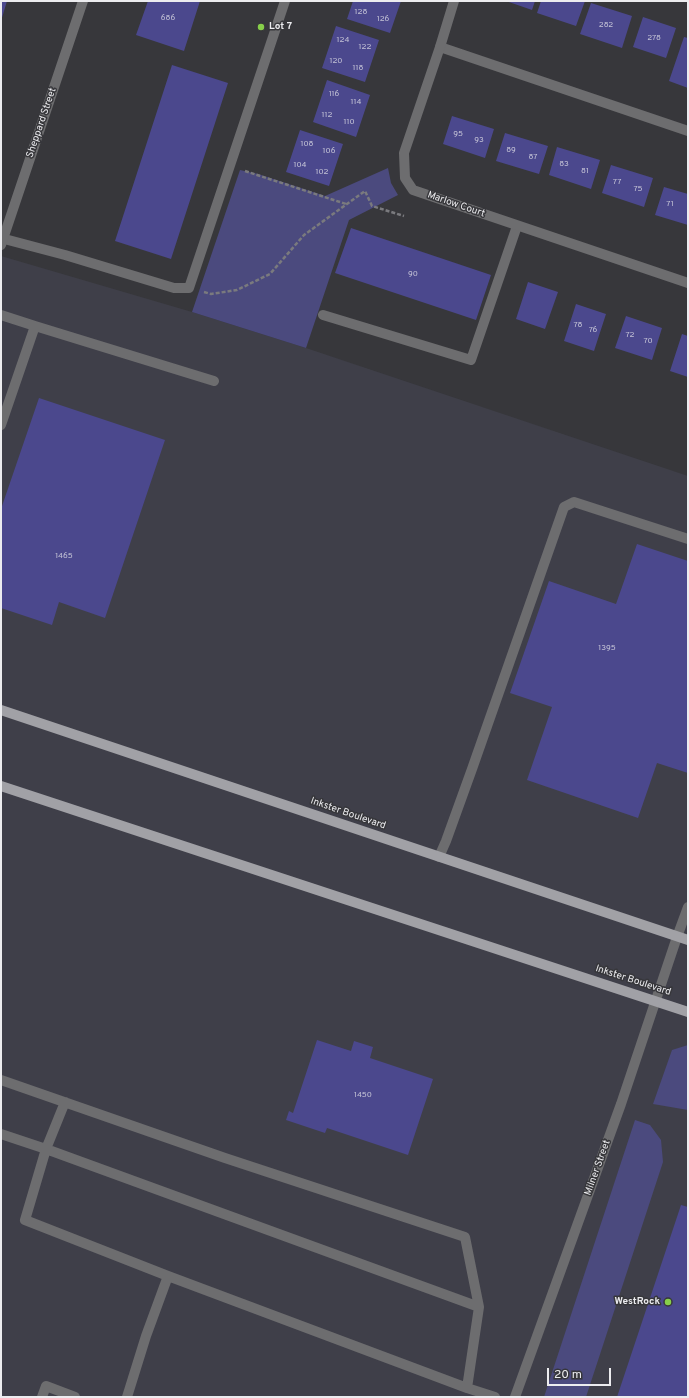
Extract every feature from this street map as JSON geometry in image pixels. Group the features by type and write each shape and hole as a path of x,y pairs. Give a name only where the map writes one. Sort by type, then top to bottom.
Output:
{"main road":[{"name":"Inkster Boulevard","path":"1,710 688,940"},
{"name":"Inkster Boulevard","path":"1,786 688,1012"}],"street":[{"name":"Sheppard Street","path":"2,241 83,1"},
{"path":"2,241 65,255 174,288 189,288 285,1"},
{"name":"Marlow Court","path":"454,1 404,152 405,178 413,190 688,283"},
{"path":"440,47 688,131"},
{"path":"324,314 471,360 517,226"},
{"path":"1,315 214,381"},
{"path":"1,425 35,326"},
{"path":"439,857 446,842 564,507 574,502 688,539"},
{"name":"Milner Street","path":"515,1397 621,1104 688,907"},
{"path":"1,1080 225,1158 465,1237 479,1307 467,1388"},
{"path":"65,1102 46,1149 25,1220 168,1276 467,1388 495,1397"},
{"path":"1,1134 46,1149 479,1307"},
{"path":"127,1397 146,1336 168,1276"},
{"path":"42,1397 46,1386 75,1397"}],"path":[{"path":"231,161 239,164 241,170 347,204"},
{"path":"189,288 211,294 237,290 270,274 304,235 365,191 372,206 404,216"}],"shaded area":[{"path":"388,168 391,183 398,195 349,220 306,348 192,312 240,170 258,174 325,196"},
{"path":"1,256 192,312 306,348 688,476 688,1397 1,1397"},
{"path":"688,1045 688,1110 653,1104 672,1050"},
{"path":"635,1120 650,1125 661,1140 663,1162 586,1397 544,1397"}],"building":[{"path":"1,1 7,1 1,21"},
{"path":"148,1 200,1 184,51 136,35"},
{"path":"353,1 401,1 390,33 347,19"},
{"path":"506,1 535,1 532,10"},
{"path":"541,1 585,1 576,26 537,13"},
{"path":"591,3 632,16 622,48 580,34"},
{"path":"643,17 676,28 666,58 633,47"},
{"path":"336,26 379,40 365,82 322,68"},
{"path":"684,37 688,38 688,88 669,81"},
{"path":"172,65 228,83 171,259 115,241"},
{"path":"327,80 370,95 356,137 313,122"},
{"path":"452,116 494,129 485,158 443,144"},
{"path":"300,130 343,144 329,186 286,172"},
{"path":"505,133 548,146 539,174 496,161"},
{"path":"557,147 600,160 591,189 549,175"},
{"path":"611,165 653,178 644,207 602,193"},
{"path":"664,187 688,194 688,225 655,215"},
{"path":"351,228 491,275 476,320 335,273"},
{"path":"528,282 558,292 545,329 516,319"},
{"path":"576,304 606,314 594,351 564,341"},
{"path":"626,316 662,328 652,360 615,348"},
{"path":"682,334 688,336 688,377 670,371"},
{"path":"39,398 165,440 105,618 59,602 52,625 1,608 1,509"},
{"path":"637,544 688,561 688,773 657,763 638,818 527,780 552,707 510,693 549,581 616,604"},
{"path":"317,1040 351,1051 354,1041 373,1047 370,1058 433,1079 408,1155 327,1128 325,1133 286,1120 289,1111 293,1113"},
{"name":"WestRock","path":"681,1205 688,1207 688,1397 617,1397"}],"place":[{"name":"Lot 7","path":"261,27"},
{"name":"WestRock","path":"668,1302"}]}
